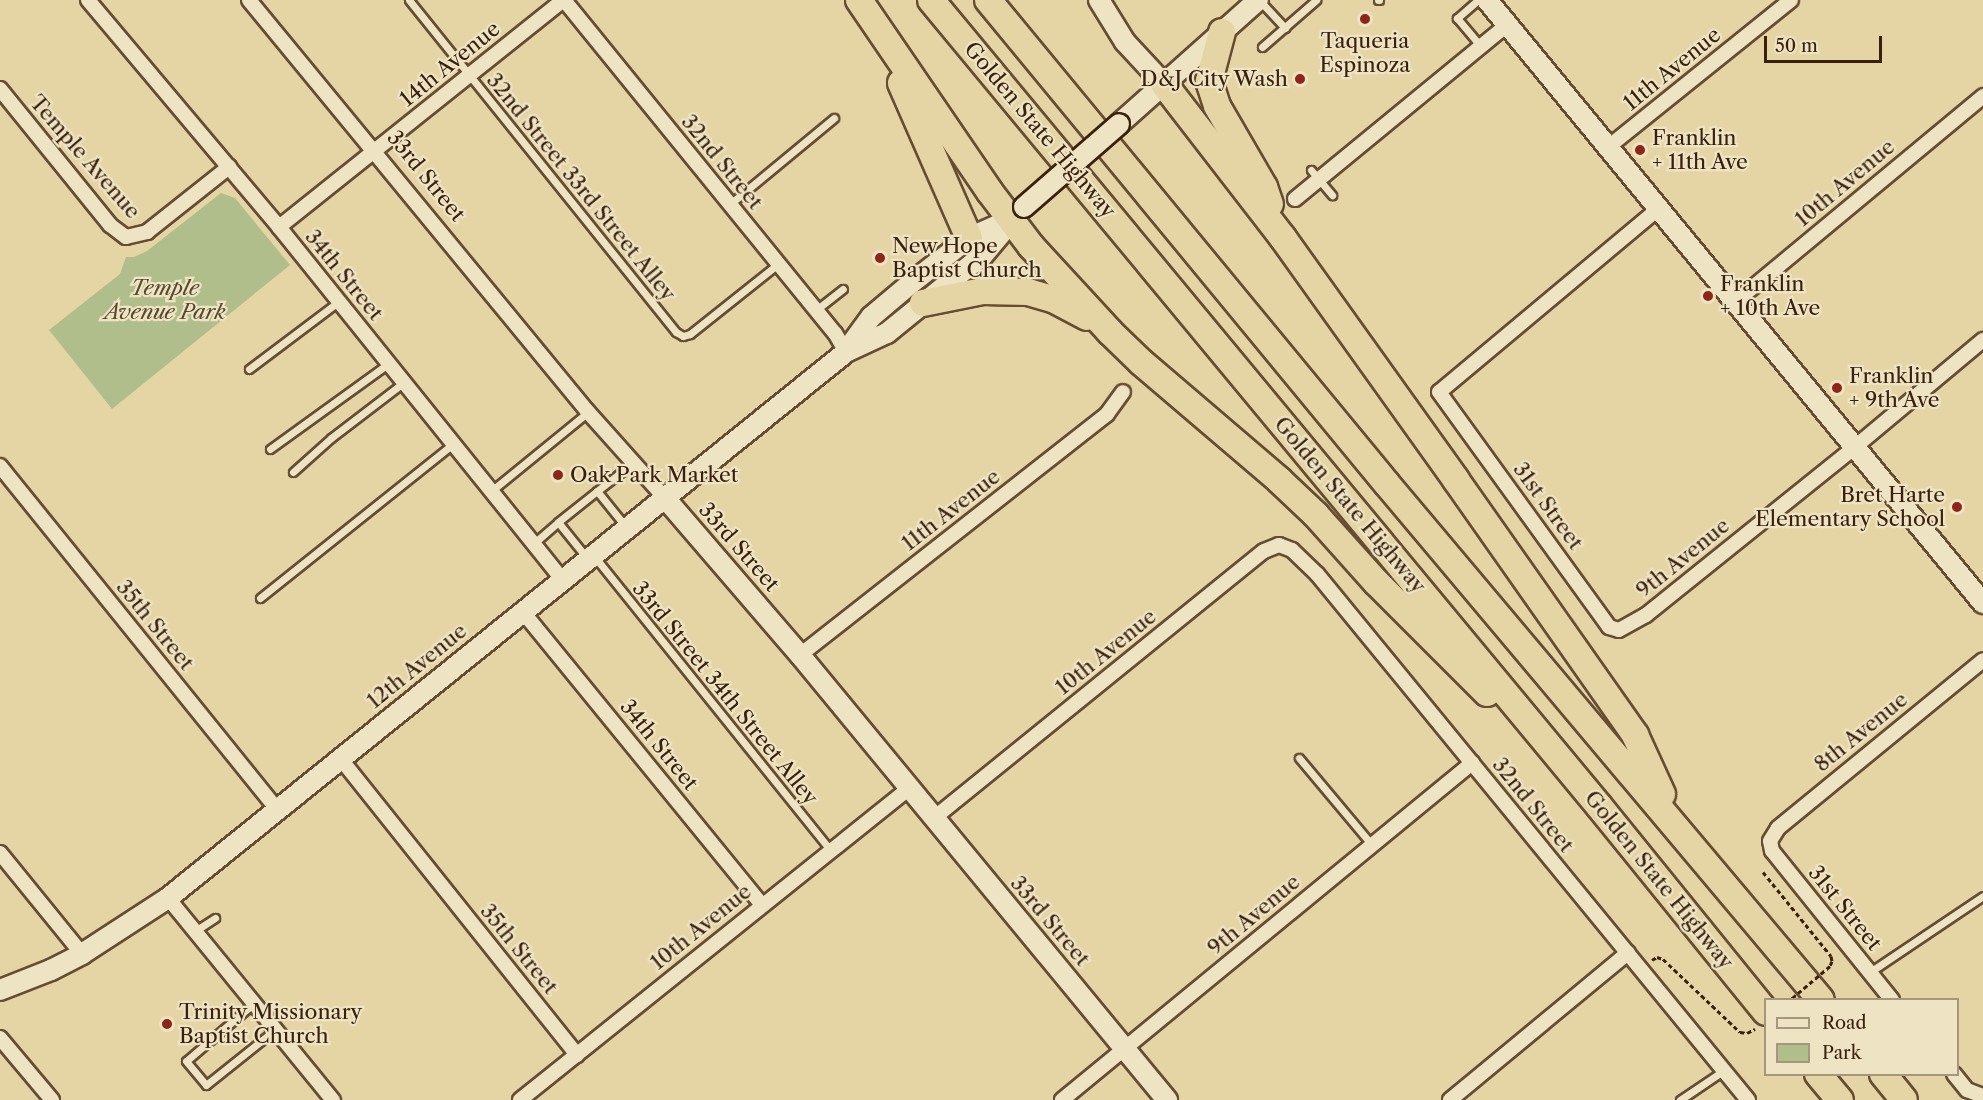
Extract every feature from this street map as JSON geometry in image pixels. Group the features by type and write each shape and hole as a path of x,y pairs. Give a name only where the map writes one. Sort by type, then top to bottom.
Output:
{"highway":[{"path":"859,0 1018,213 1031,246 1110,332 1316,515 1376,582 1599,806"},
{"name":"Golden State Highway","path":"931,0 1599,806 1763,1018"},
{"name":"Golden State Highway","path":"988,0 1387,484 1676,824 1820,998"},
{"path":"874,22 969,238"},
{"path":"1222,32 1209,81 1217,106 1264,187 1282,238"},
{"path":"1155,92 1186,109 1282,238 1635,735 1676,824"},
{"path":"923,303 983,291 1028,292 1053,299 1075,309 1110,332"},
{"path":"1820,1076 1840,1100"},
{"path":"1885,1076 1904,1100"}],"main road":[{"path":"1098,0 1155,92"},
{"name":"12th Avenue","path":"0,990 51,970 82,954 168,898 846,352 887,333 983,255 1018,213 1259,0"},
{"path":"1487,0 1983,603"},
{"name":"12th Avenue","path":"846,352 871,317 969,238 1018,213"},
{"name":"33rd Street","path":"665,498 800,655 1167,1100"}],"street":[{"name":"34th Street","path":"88,0 279,228 452,446 563,580"},
{"name":"33rd Street","path":"249,0 588,412 665,498"},
{"name":"14th Avenue","path":"279,228 563,0"},
{"name":"32nd Street","path":"563,0 835,333 846,352"},
{"name":"11th Avenue","path":"1607,147 1791,0"},
{"path":"1296,199 1315,175 1507,25"},
{"name":"Temple Avenue","path":"0,89 110,225 126,237 147,232 229,167"},
{"name":"10th Avenue","path":"1734,303 1983,96"},
{"name":"31st Street","path":"1630,624 1619,630 1609,627 1439,392 1658,209"},
{"name":"9th Avenue","path":"1630,624 1646,615 1855,447 1983,340"},
{"name":"11th Avenue","path":"800,655 1107,414 1123,392"},
{"name":"35th Street","path":"0,466 277,809"},
{"name":"32nd Street","path":"1279,544 1292,550 1317,574 1748,1100"},
{"name":"10th Avenue","path":"934,818 1264,551 1279,544"},
{"name":"34th Street","path":"523,612 762,905"},
{"name":"8th Avenue","path":"1770,841 1778,828 1983,660"},
{"name":"35th Street","path":"340,758 576,1055"},
{"name":"9th Avenue","path":"1062,1100 1472,763"},
{"name":"10th Avenue","path":"520,1100 909,788"},
{"name":"31st Street","path":"1770,841 1772,851 1891,998"},
{"path":"0,854 82,954"},
{"path":"168,898 333,1100"},
{"path":"1450,1100 1628,953"},
{"path":"0,1038 52,1100"},
{"path":"1956,1076 1966,1090 1982,1096"}],"lane":[{"name":"32nd Street 33rd Street Alley","path":"409,0 676,332 684,336 690,334 778,264"},
{"path":"1259,0 1285,28"},
{"path":"1262,47 1316,0"},
{"path":"1478,0 1457,18 1480,47"},
{"path":"730,204 834,118"},
{"path":"1315,175 1332,195"},
{"path":"816,310 843,289"},
{"path":"249,369 338,302"},
{"path":"270,449 388,364"},
{"path":"292,472 331,438 403,383"},
{"path":"490,492 588,412"},
{"path":"260,598 452,446"},
{"path":"532,544 633,463"},
{"path":"597,491 627,529"},
{"name":"33rd Street 34th Street Alley","path":"558,522 591,558 831,851"},
{"path":"1299,758 1372,844"},
{"path":"1870,972 1983,896"},
{"path":"195,932 215,918"},
{"path":"254,1003 186,1061 206,1085 275,1030"},
{"path":"1680,1100 1723,1071"}],"path":[{"path":"1763,872 1831,956 1830,966 1791,998"},
{"path":"1676,971 1740,1032 1747,1033 1763,1018"}],"green space":[{"name":"Temple Avenue Park","path":"221,193 235,198 290,265 112,409 49,330 120,274 126,257 134,257 147,251"}],"place":[{"name":"Taqueria Espinoza","path":"1365,19"},
{"name":"D&J City Wash","path":"1300,79"},
{"name":"Franklin + 11th Ave","path":"1640,150"},
{"name":"New Hope Baptist Church","path":"880,258"},
{"name":"Franklin + 10th Ave","path":"1708,296"},
{"name":"Franklin + 9th Ave","path":"1837,388"},
{"name":"Oak Park Market","path":"558,475"},
{"name":"Bret Harte Elementary School","path":"1957,507"},
{"name":"Trinity Missionary Baptist Church","path":"167,1024"}]}
